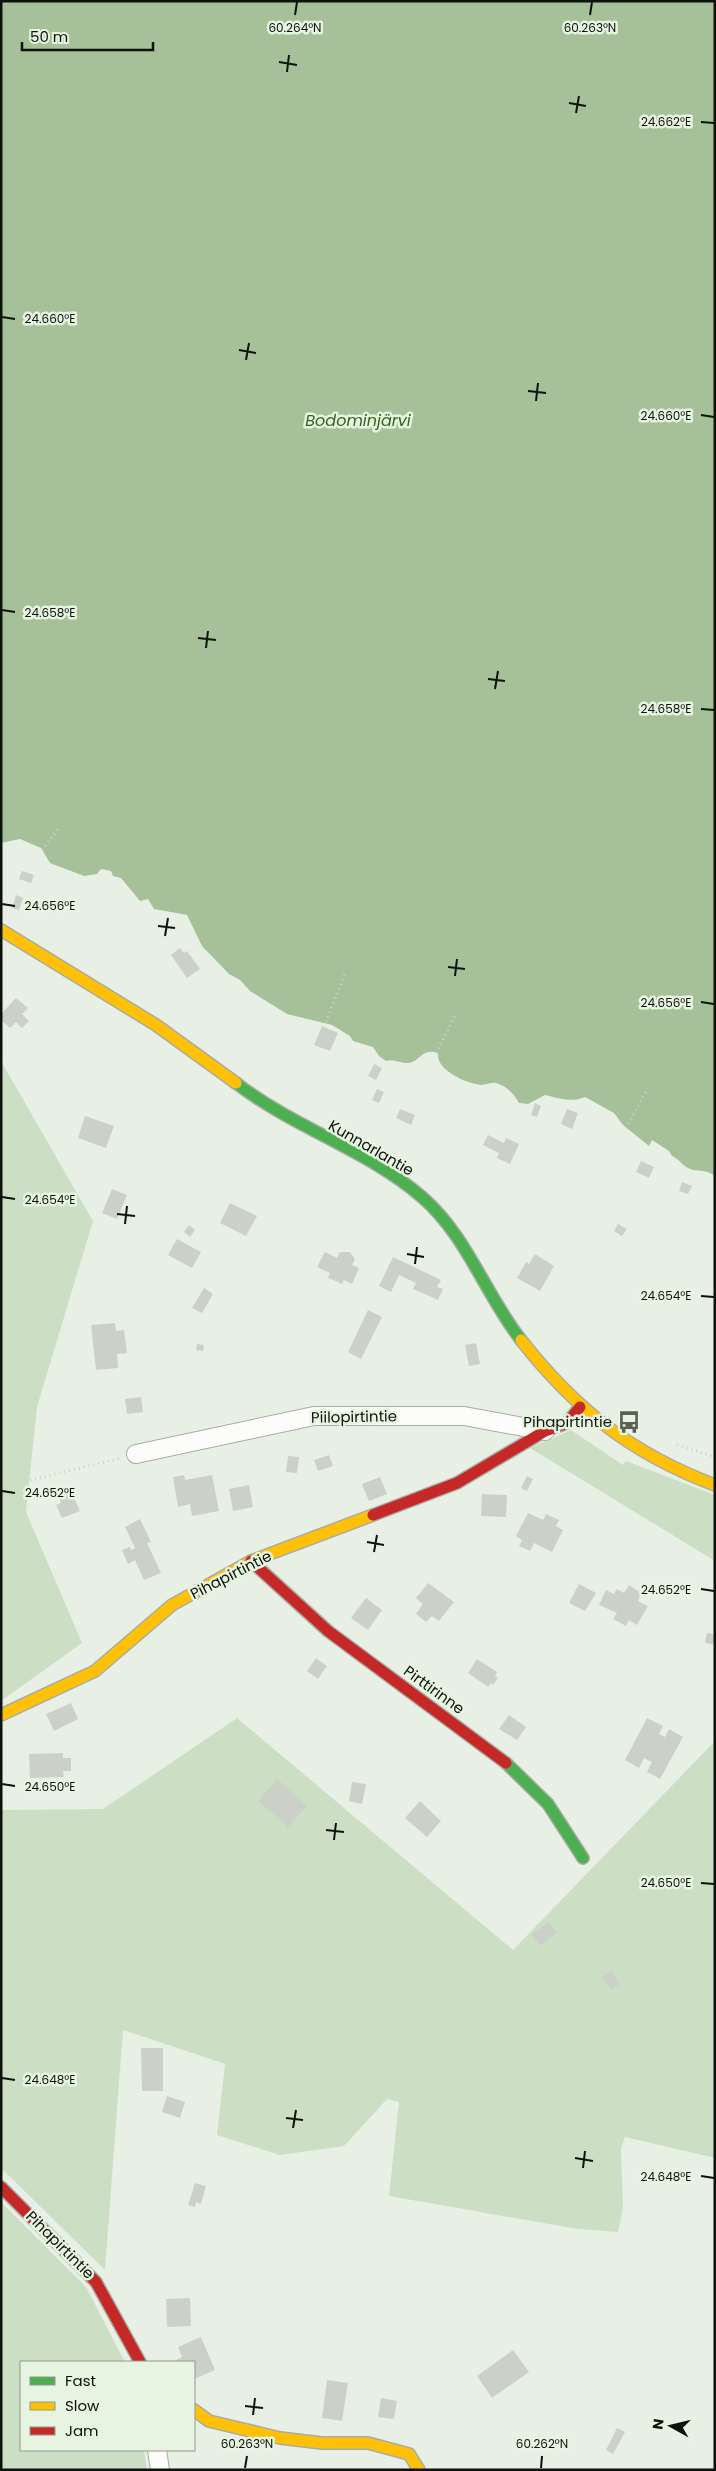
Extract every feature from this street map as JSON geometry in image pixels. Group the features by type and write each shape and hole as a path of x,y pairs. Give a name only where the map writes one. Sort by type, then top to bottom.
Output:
{"street":[{"name":"Kunnarlantie","path":"1,930 180,1040 278,1113 401,1180 424,1198 460,1240 520,1339 544,1370 580,1407 644,1453 671,1469 715,1486"},
{"name":"Pihapirtintie","path":"1,1715 95,1671 172,1605 251,1561 457,1483 545,1431 567,1423 580,1407"},
{"name":"Piilopirtintie","path":"136,1454 314,1416 464,1416 545,1431"},
{"name":"Pirttirinne","path":"251,1561 328,1631 498,1755 548,1804 583,1858"},
{"name":"Pihapirtintie","path":"1,2187 96,2282 139,2361"},
{"path":"195,2411 209,2420 280,2438 322,2443 368,2444 409,2454 419,2470"},
{"path":"157,2451 160,2470"}],"path":[{"path":"42,850 58,829"},
{"path":"326,1022 345,973"},
{"path":"436,1053 455,1016"},
{"path":"626,1128 648,1088"},
{"path":"1,1487 136,1454"}],"shaded area":[{"path":"1,1061 93,1221 37,1407 26,1512 82,1643 1,1701"},
{"path":"571,1430 623,1465 626,1461 715,1495 715,1561 530,1448"},
{"path":"237,1718 513,1950 715,1741 715,2158 625,2137 621,2148 623,2208 618,2232 578,2229 389,2196 399,2102 387,2099 344,2146 280,2155 217,2135 225,2064 123,2030 105,2270 1,2168 1,1810 103,1809"},
{"path":"1,2202 86,2287 124,2361 20,2361 20,2451 144,2451 147,2470 1,2470"}],"water":[{"name":"Bodominjärvi","path":"1,1 715,1 715,1176 708,1172 688,1168 672,1156 669,1151 652,1140 649,1146 623,1125 614,1113 585,1097 570,1100 545,1095 528,1104 519,1103 510,1091 500,1084 481,1085 468,1082 447,1071 439,1059 438,1053 425,1053 409,1063 392,1060 386,1061 379,1056 373,1047 353,1041 350,1036 332,1025 287,1014 250,991 240,980 229,974 202,946 187,915 154,909 148,899 140,901 121,878 113,876 111,871 101,869 97,874 84,876 50,863 41,848 20,839 1,843"}],"building":[{"path":"22,871 34,875 31,883 19,879"},
{"path":"16,895 23,898 19,910 12,908"},
{"path":"180,948 184,953 187,951 200,969 187,978 171,955"},
{"path":"16,998 28,1008 22,1014 29,1021 22,1028 16,1022 10,1028 1,1020 1,1014"},
{"path":"322,1026 338,1033 330,1051 314,1045"},
{"path":"374,1064 382,1068 376,1080 368,1076"},
{"path":"377,1089 384,1092 379,1103 372,1100"},
{"path":"535,1103 541,1106 537,1117 531,1115"},
{"path":"400,1109 415,1115 411,1125 396,1118"},
{"path":"567,1109 578,1113 572,1129 561,1124"},
{"path":"85,1116 114,1126 106,1148 78,1138"},
{"path":"488,1135 504,1143 506,1138 519,1144 510,1164 497,1158 499,1153 483,1145"},
{"path":"641,1161 654,1167 649,1178 636,1172"},
{"path":"682,1182 692,1186 688,1194 679,1191"},
{"path":"112,1189 127,1195 117,1219 102,1213"},
{"path":"230,1203 257,1216 246,1236 220,1223"},
{"path":"618,1224 627,1229 622,1236 614,1231"},
{"path":"189,1225 195,1230 190,1237 184,1232"},
{"path":"177,1239 201,1252 192,1268 168,1255"},
{"path":"325,1252 337,1258 340,1252 350,1252 355,1259 352,1265 359,1268 352,1284 344,1280 342,1284 328,1278 330,1273 317,1267"},
{"path":"535,1254 554,1266 540,1291 517,1278 526,1262 529,1264"},
{"path":"393,1257 441,1280 437,1287 443,1289 438,1300 413,1289 416,1283 399,1275 391,1292 379,1286"},
{"path":"204,1288 213,1294 202,1313 192,1308"},
{"path":"368,1310 382,1317 361,1359 348,1352"},
{"path":"115,1323 116,1331 124,1330 127,1353 117,1354 118,1368 96,1370 91,1325"},
{"path":"476,1343 480,1364 469,1366 465,1345"},
{"path":"197,1344 204,1345 203,1351 196,1350"},
{"path":"141,1397 143,1412 127,1414 125,1399"},
{"path":"329,1455 333,1466 318,1471 314,1460"},
{"path":"288,1456 299,1457 297,1473 286,1472"},
{"path":"184,1475 185,1480 212,1475 219,1511 192,1516 190,1504 178,1507 173,1477"},
{"path":"527,1476 533,1479 527,1491 521,1488"},
{"path":"380,1477 387,1494 369,1501 362,1484"},
{"path":"249,1485 253,1507 233,1511 229,1489"},
{"path":"72,1493 80,1511 62,1518 56,1505 61,1503 59,1499"},
{"path":"482,1494 507,1495 506,1517 481,1516"},
{"path":"528,1513 543,1520 546,1514 559,1520 556,1526 563,1530 552,1552 534,1543 530,1551 519,1546 522,1540 516,1536"},
{"path":"140,1519 151,1542 147,1543 161,1573 144,1580 135,1560 128,1564 122,1550 130,1547 131,1550 135,1548 125,1527"},
{"path":"428,1583 454,1602 439,1621 432,1616 426,1622 416,1614 423,1604 416,1598"},
{"path":"579,1584 596,1593 585,1611 569,1603"},
{"path":"629,1585 641,1593 638,1601 648,1606 637,1625 629,1620 626,1626 613,1619 617,1613 599,1605 606,1590 614,1594 617,1589 624,1593"},
{"path":"366,1598 382,1610 368,1630 351,1618"},
{"path":"707,1633 715,1634 715,1645 705,1643"},
{"path":"316,1658 327,1666 318,1679 307,1671"},
{"path":"477,1659 497,1672 495,1676 498,1678 493,1685 491,1683 488,1687 468,1673"},
{"path":"71,1703 78,1719 54,1731 46,1714"},
{"path":"509,1715 526,1727 517,1740 499,1729"},
{"path":"647,1718 663,1726 659,1734 665,1737 669,1729 683,1737 660,1779 647,1772 652,1762 644,1758 639,1768 625,1760"},
{"path":"63,1753 63,1758 71,1758 71,1771 63,1771 64,1777 30,1778 29,1754"},
{"path":"277,1779 307,1806 288,1827 258,1801"},
{"path":"352,1782 366,1784 362,1804 349,1801"},
{"path":"420,1801 441,1821 427,1837 405,1818"},
{"path":"549,1922 557,1933 540,1946 532,1934"},
{"path":"611,1971 620,1984 612,1989 601,1978"},
{"path":"141,2048 163,2048 163,2091 142,2091"},
{"path":"167,2096 185,2102 180,2118 162,2112"},
{"path":"195,2183 206,2186 201,2204 196,2202 195,2207 188,2205"},
{"path":"190,2298 191,2326 167,2327 166,2299"},
{"path":"201,2337 215,2370 195,2379 195,2361 174,2361 182,2357 178,2347"},
{"path":"513,2350 529,2372 492,2398 477,2376"},
{"path":"327,2380 348,2383 342,2421 322,2418"},
{"path":"381,2398 397,2401 394,2419 378,2417"},
{"path":"617,2428 625,2432 613,2454 606,2450"}],"traffic: fast":[{"path":"236,1083 258,1099 355,1152 401,1180 422,1197 438,1212 464,1247 508,1322 521,1340"},
{"path":"506,1763 548,1804 583,1858"}],"traffic: slow":[{"path":"1,930 156,1025 236,1083"},
{"path":"521,1340 562,1387 607,1427 657,1459 715,1485"},
{"path":"1,1715 95,1671 172,1605 251,1561 373,1515"},
{"path":"195,2411 209,2421 280,2438 322,2443 368,2443 409,2454 419,2470"}],"traffic: jam":[{"path":"373,1515 457,1483 545,1431 567,1423 580,1407"},
{"path":"251,1561 328,1631 506,1763"},
{"path":"1,2187 96,2282 139,2361"}],"place":[{"name":"Pihapirtintie","path":"629,1422"}]}
